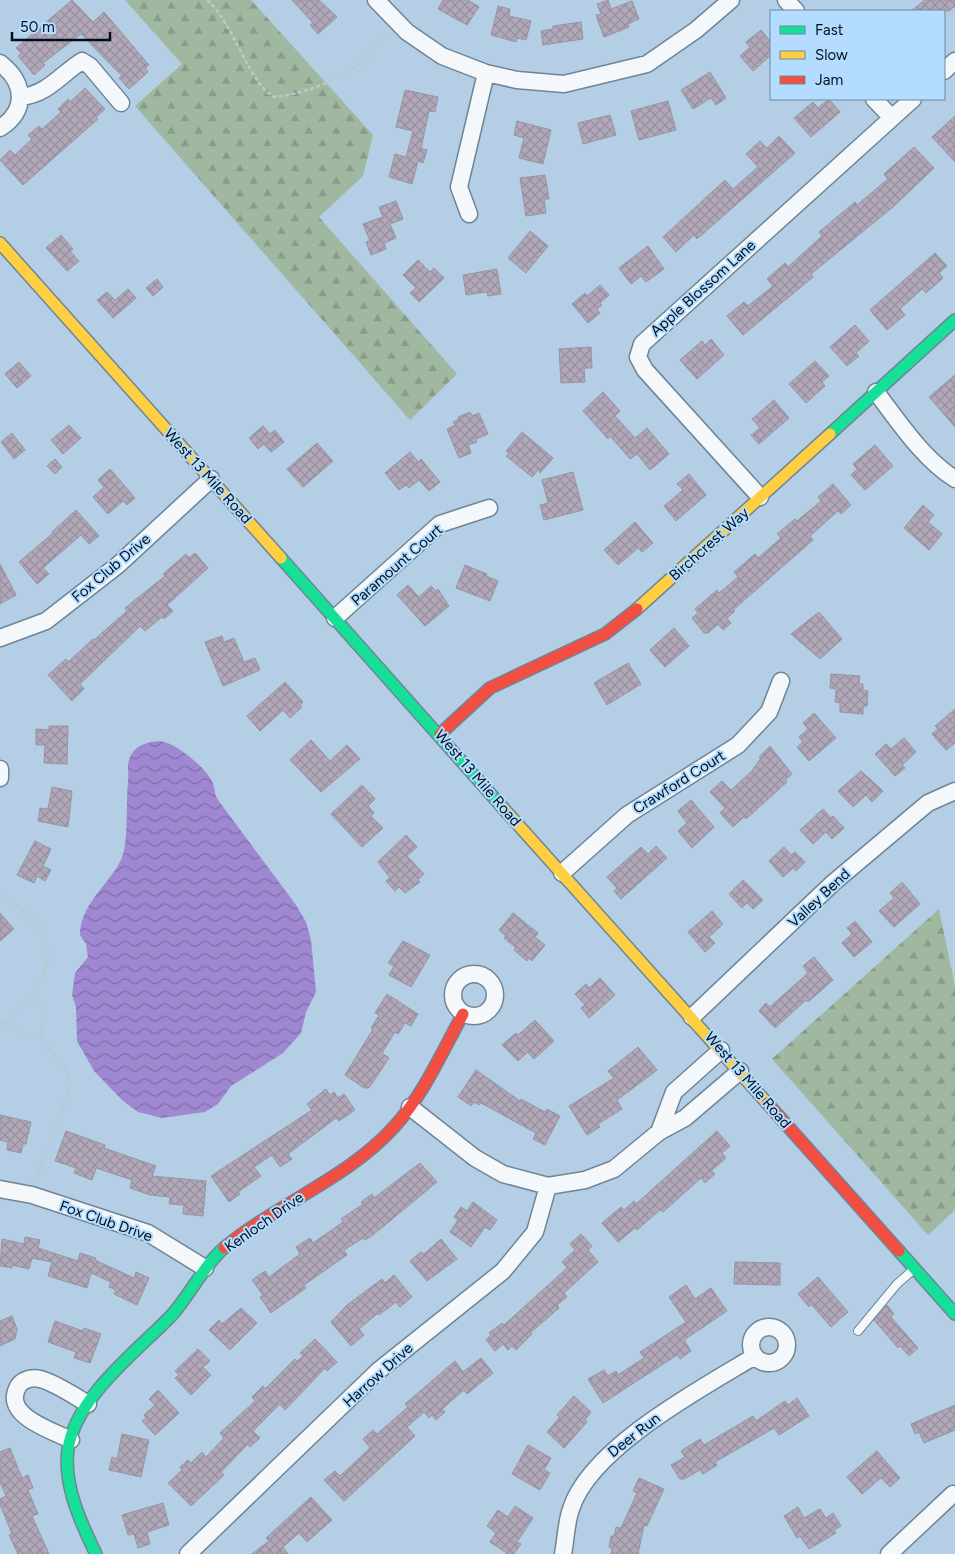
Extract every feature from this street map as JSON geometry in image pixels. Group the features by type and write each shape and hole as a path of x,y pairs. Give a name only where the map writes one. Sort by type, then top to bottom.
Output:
{"street":[{"path":"376,0 393,20 407,32 442,56 486,73 518,80 564,84 647,64 696,30 731,0"},
{"path":"786,0 795,10"},
{"path":"21,97 30,96 48,88 82,60 90,66 121,103"},
{"path":"945,70 955,61"},
{"path":"0,63 12,76 21,97 19,111 9,122 0,128"},
{"path":"470,214 459,187 486,73"},
{"path":"875,100 892,118"},
{"name":"Apple Blossom Lane","path":"760,498 645,370 638,357 642,344 912,100"},
{"name":"West 13 Mile Road","path":"0,244 440,734 955,1314"},
{"name":"Birchcrest Way","path":"440,734 490,688 605,634 642,605 955,320"},
{"path":"876,392 908,433 945,472 955,479"},
{"name":"Fox Club Drive","path":"0,638 46,620 118,565 211,480"},
{"name":"Paramount Court","path":"335,618 440,524 490,508"},
{"name":"Crawford Court","path":"562,873 627,815 738,745 769,712 782,681"},
{"path":"0,769 0,778"},
{"name":"Valley Bend","path":"692,1017 833,884 928,803 955,791"},
{"name":"Kenloch Drive","path":"96,1554 79,1520 70,1480 71,1440 93,1396 186,1298 205,1268 227,1246 262,1220 355,1160 382,1139 410,1107 464,1014"},
{"path":"660,1132 674,1092 721,1050"},
{"path":"410,1107 482,1162 503,1174 548,1186 585,1180 614,1169 660,1132 685,1118 740,1071"},
{"name":"Harrow Drive","path":"188,1554 378,1371 503,1271 535,1232 548,1186"},
{"name":"Fox Club Drive","path":"0,1189 32,1195 148,1232 205,1268"},
{"name":"Deer Run","path":"563,1554 571,1508 590,1475 602,1460 667,1410 755,1356"},
{"path":"71,1440 25,1418 15,1408 14,1394 20,1383 30,1378 40,1378 88,1404"},
{"path":"889,1554 953,1494"}],"lane":[{"path":"858,1330 897,1284 914,1268"}],"path":[{"path":"207,0 230,30 264,91 275,97 326,82 358,65 377,44 393,20"},
{"path":"0,894 43,933 47,947 44,973 34,994 0,1026"},
{"path":"34,994 42,1003 45,1018 40,1037"},
{"path":"6,1022 20,1034 40,1037 70,1077 70,1086 32,1195"}],"green space":[{"path":"125,0 251,0 373,135 363,176 319,217 457,374 410,420 135,106 182,64"},
{"path":"939,909 955,986 955,1210 928,1235 772,1059"}],"water":[{"path":"160,741 182,751 208,775 213,783 218,800 296,905 306,922 311,940 316,992 306,1012 301,1033 283,1053 231,1086 218,1104 205,1112 162,1118 138,1112 122,1100 94,1071 77,1041 76,1007 72,995 75,973 88,957 86,944 80,935 86,911 120,862 124,851 129,758 140,746"}],"building":[{"path":"72,0 93,22 104,12 149,65 145,68 148,72 129,89 119,78 122,76 81,34 43,63 45,65 34,75 18,56 21,53 16,48"},
{"path":"292,0 319,0 337,17 318,34 310,25 313,23"},
{"path":"443,0 468,0 479,7 467,25 438,9"},
{"path":"608,0 611,9 632,1 639,19 628,24 629,27 604,37 596,15 601,14 597,4"},
{"path":"925,0 955,0 955,6 949,11 912,10"},
{"path":"498,6 510,9 509,16 531,21 526,40 517,38 516,42 491,35"},
{"path":"581,22 583,39 543,45 541,31 553,29 553,26"},
{"path":"761,30 770,41 770,56 753,71 740,56 750,47 746,42"},
{"path":"710,72 726,98 716,105 711,98 693,109 681,90"},
{"path":"85,88 105,109 96,117 98,119 23,185 0,160 10,150 15,155 32,139 28,135 39,126 42,129 61,112 58,109 68,99 70,102"},
{"path":"405,90 438,97 435,112 429,111 421,148 427,150 423,163 418,161 412,184 389,177 395,154 406,157 413,131 396,127"},
{"path":"830,100 840,112 811,137 794,118 813,102 818,108"},
{"path":"668,101 676,130 639,140 631,111"},
{"path":"610,115 616,135 583,144 578,123"},
{"path":"955,116 955,162 932,137"},
{"path":"517,121 551,130 543,164 519,158 524,138 514,135"},
{"path":"779,136 795,153 697,239 694,235 676,252 663,237 725,180 733,189 758,167 746,154 760,141 767,148"},
{"path":"914,147 934,168 893,207 811,274 813,277 743,335 727,316 744,302 748,306 773,286 767,279 785,263 788,267 822,236 819,232 855,202 857,205 888,179 884,174"},
{"path":"545,175 549,199 544,199 546,213 526,216 520,178"},
{"path":"396,201 403,219 390,224 396,238 384,243 386,249 371,255 366,242 370,241 363,224 383,217 379,207"},
{"path":"530,231 548,246 526,273 508,258"},
{"path":"61,235 73,249 70,251 79,261 67,271 46,248"},
{"path":"648,246 664,269 646,282 641,276 631,284 619,268"},
{"path":"935,253 947,266 939,273 943,278 926,293 922,289 900,309 905,315 887,330 870,310"},
{"path":"418,260 430,272 434,268 444,278 419,302 410,293 416,288 403,275"},
{"path":"497,269 501,294 488,296 487,292 466,295 463,275"},
{"path":"157,279 163,287 153,296 146,288"},
{"path":"600,285 609,295 600,303 602,305 597,309 600,313 588,323 572,304 585,293 587,296"},
{"path":"128,289 136,298 113,318 97,300 107,292 115,300"},
{"path":"855,325 869,341 856,353 859,356 847,366 830,347"},
{"path":"711,339 724,355 697,379 680,360 702,341 705,345"},
{"path":"591,347 592,368 584,368 585,382 561,383 559,349"},
{"path":"815,361 829,376 822,382 825,386 806,403 789,384"},
{"path":"19,362 31,376 17,388 5,374"},
{"path":"955,375 955,427 929,397"},
{"path":"603,392 620,411 615,416 635,438 647,428 669,454 650,470 637,454 630,459 610,436 608,439 583,411"},
{"path":"774,400 789,418 759,444 751,435 760,428 752,419"},
{"path":"470,412 472,416 479,413 488,434 476,439 477,442 468,445 471,453 459,458 447,429 455,425 453,422 459,419 458,417"},
{"path":"69,425 81,438 63,454 51,440"},
{"path":"263,426 270,434 275,430 284,442 271,452 264,444 258,449 249,438"},
{"path":"522,432 553,458 540,473 539,469 532,477 506,456 509,453 506,451"},
{"path":"12,433 25,450 14,459 1,442"},
{"path":"317,443 333,461 303,487 287,469"},
{"path":"875,445 893,466 865,490 851,475 857,469 853,464"},
{"path":"410,452 418,462 421,459 440,482 429,491 419,480 409,488 406,485 399,490 385,473"},
{"path":"55,459 62,467 55,474 47,466"},
{"path":"110,469 135,498 127,505 123,501 108,514 93,497 104,487 98,480"},
{"path":"573,472 583,510 544,520 540,505 548,503 542,480"},
{"path":"689,474 706,495 676,521 664,506 683,490 677,484"},
{"path":"833,484 851,505 841,514 838,511 810,536 813,540 733,610 735,611 727,618 731,623 723,630 718,624 708,633 704,633 692,618 698,613 695,609 717,590 719,593 738,577 734,572 755,554 758,558 781,538 777,534 795,519 797,521 821,501 818,497"},
{"path":"923,505 934,515 928,522 942,534 929,550 904,528"},
{"path":"76,510 99,536 89,544 81,535 43,568 49,574 37,584 19,562"},
{"path":"635,522 653,543 642,552 638,548 618,565 604,550"},
{"path":"195,553 208,568 167,605 173,611 164,619 162,617 145,631 140,626 80,684 84,689 72,701 48,675 66,659 68,662 94,640 127,611 125,608 165,576 163,574 186,554 189,558"},
{"path":"0,564 16,595 0,604"},
{"path":"465,565 498,581 490,601 456,588"},
{"path":"408,585 419,597 431,586 436,591 438,589 449,606 425,626 397,595"},
{"path":"819,612 842,639 820,659 791,634"},
{"path":"674,628 689,646 665,667 650,650"},
{"path":"222,636 224,642 234,638 244,662 255,658 260,670 223,686 205,642"},
{"path":"628,663 641,684 607,705 594,683"},
{"path":"831,674 860,676 859,684 863,684 863,690 868,691 867,706 863,706 863,714 840,712 840,703 835,702 836,689 830,688"},
{"path":"285,682 303,702 300,705 302,707 290,718 283,710 260,731 247,716"},
{"path":"955,709 955,743 946,750 932,734 938,729 935,726"},
{"path":"814,713 836,738 809,761 797,747 803,742 799,737 808,729 803,723"},
{"path":"49,726 68,726 67,764 44,763 45,745 36,745 36,729 49,730"},
{"path":"904,738 916,752 902,765 905,768 895,776 875,754 886,744 891,749"},
{"path":"311,740 330,761 347,745 360,759 321,792 290,760"},
{"path":"770,746 792,774 785,780 787,782 746,819 744,817 733,827 720,813 725,808 710,792 722,781 731,790 751,772 761,758 759,757"},
{"path":"861,771 883,791 872,802 866,795 853,807 838,791"},
{"path":"362,785 375,799 368,806 374,813 371,816 383,828 362,847 331,814"},
{"path":"52,787 72,791 68,827 38,821 40,808 48,809"},
{"path":"691,800 714,827 692,848 678,831 687,823 678,811"},
{"path":"823,809 831,818 833,816 844,828 832,839 826,832 813,844 800,830"},
{"path":"406,835 417,847 407,856 424,874 418,880 420,882 405,893 399,887 395,891 386,881 390,878 378,862"},
{"path":"35,841 51,849 43,866 51,870 45,881 37,876 34,883 17,875"},
{"path":"656,846 667,858 621,899 614,891 617,888 607,877 641,847 648,854"},
{"path":"784,847 791,855 795,852 805,862 796,871 793,868 783,877 769,861"},
{"path":"743,880 763,900 753,909 747,903 742,908 729,894"},
{"path":"902,882 920,904 894,927 879,911 894,898 890,893"},
{"path":"712,911 723,924 709,937 715,943 705,952 688,932"},
{"path":"0,913 14,929 0,941"},
{"path":"513,913 538,933 535,937 545,945 532,961 529,958 527,961 514,950 516,948 504,938 506,936 499,930"},
{"path":"855,921 872,942 854,957 842,943 852,934 847,928"},
{"path":"403,941 430,955 411,987 389,975 394,966 388,963"},
{"path":"814,957 833,980 808,1002 806,1000 775,1028 759,1011 766,1003 770,1007 808,973 803,966"},
{"path":"600,978 615,995 589,1018 581,1008 585,1005 575,994 586,984 589,988"},
{"path":"387,994 418,1014 411,1026 405,1023 398,1034 395,1032 382,1053 389,1058 369,1088 364,1088 345,1075 373,1029 371,1028 379,1015 375,1013"},
{"path":"535,1020 554,1041 534,1059 528,1052 518,1061 502,1045 516,1033 518,1035"},
{"path":"638,1047 657,1070 617,1100 622,1109 598,1124 600,1127 587,1135 569,1106 614,1078 608,1071"},
{"path":"476,1070 520,1101 521,1099 545,1112 547,1109 560,1116 545,1145 533,1139 536,1133 481,1103 479,1105 474,1102 471,1106 458,1097"},
{"path":"326,1089 330,1095 334,1092 338,1098 344,1094 355,1110 339,1121 336,1118 288,1154 292,1159 280,1167 272,1155 254,1167 261,1176 238,1192 240,1194 229,1202 211,1176 312,1110 307,1104"},
{"path":"0,1115 31,1122 26,1144 23,1144 21,1153 7,1150 8,1142 0,1140"},
{"path":"66,1131 105,1145 104,1148 156,1166 152,1176 206,1181 203,1216 183,1214 184,1205 169,1204 170,1197 150,1195 130,1188 132,1180 96,1168 92,1180 74,1173 76,1168 55,1161"},
{"path":"717,1131 730,1146 722,1153 726,1158 711,1171 715,1174 705,1183 701,1178 663,1212 660,1210 637,1230 635,1228 618,1242 602,1223 621,1207 624,1210 634,1201 636,1204"},
{"path":"420,1163 437,1182 373,1235 365,1240 363,1238 344,1250 347,1255 304,1285 306,1288 271,1313 260,1297 263,1295 252,1280 265,1271 269,1277 300,1254 296,1247 310,1238 313,1243 343,1222 341,1219 363,1204 361,1202 372,1194 374,1198"},
{"path":"473,1202 497,1220 490,1230 485,1227 471,1247 450,1232 458,1220 454,1217 461,1207 467,1211"},
{"path":"581,1234 592,1246 588,1250 598,1262 564,1293 567,1297 557,1305 559,1308 530,1333 532,1334 516,1350 512,1346 508,1350 503,1344 495,1351 486,1340 491,1335 489,1333 502,1323 504,1325 567,1268 562,1262 575,1250 570,1244"},
{"path":"25,1237 40,1240 38,1248 78,1261 80,1253 96,1258 95,1260 134,1278 136,1272 149,1278 137,1305 114,1294 116,1290 109,1287 111,1282 91,1273 87,1288 48,1276 52,1262 32,1258 29,1269 12,1265 12,1268 0,1266 2,1239 24,1244"},
{"path":"441,1239 457,1259 427,1281 410,1261 421,1252 424,1254"},
{"path":"735,1262 780,1263 780,1285 734,1284"},
{"path":"394,1275 412,1297 400,1307 396,1302 379,1315 378,1313 359,1329 364,1335 351,1346 331,1322 347,1305 382,1279 385,1283"},
{"path":"818,1277 848,1312 831,1327 811,1304 809,1307 798,1294"},
{"path":"686,1285 695,1299 711,1288 727,1311 684,1340 691,1351 680,1359 677,1355 603,1403 588,1379 604,1370 608,1376 616,1371 618,1375 644,1358 640,1352 686,1322 669,1297"},
{"path":"887,1305 894,1314 891,1317 918,1348 909,1356 900,1346 898,1348 874,1320"},
{"path":"241,1308 257,1323 230,1350 209,1330 219,1320 222,1324"},
{"path":"12,1316 17,1329 15,1339 0,1346 0,1321"},
{"path":"55,1321 83,1331 84,1328 101,1334 90,1363 74,1358 76,1352 48,1342"},
{"path":"315,1339 337,1362 327,1371 325,1368 285,1410 280,1404 253,1431 260,1438 250,1447 248,1444 221,1472 224,1475 191,1506 168,1483 182,1470 180,1467 188,1460 191,1463 202,1452 206,1457 224,1438 220,1433 255,1401 252,1397 263,1386 265,1389 295,1359 297,1361 303,1356 300,1353"},
{"path":"198,1349 210,1361 203,1367 211,1375 191,1395 175,1378 179,1375 175,1371"},
{"path":"481,1358 493,1373 467,1394 464,1390 442,1409 445,1412 436,1420 432,1415 429,1418 424,1412 407,1427 415,1436 344,1501 324,1480 335,1471 340,1476 370,1448 363,1439 373,1430 377,1434 408,1407 405,1404 455,1361 463,1372"},
{"path":"158,1390 179,1413 155,1435 142,1421 146,1418 144,1415 155,1405 149,1399"},
{"path":"574,1396 591,1412 585,1420 587,1422 564,1448 547,1432 560,1417 557,1415"},
{"path":"797,1398 809,1416 779,1435 774,1428 715,1462 717,1465 703,1474 700,1470 684,1479 680,1479 671,1465 685,1457 681,1451 700,1439 704,1445 753,1416 756,1421 785,1401 788,1405"},
{"path":"955,1405 955,1430 924,1443 919,1432 915,1434 911,1424"},
{"path":"122,1434 149,1440 141,1477 109,1470 112,1457 117,1459"},
{"path":"528,1445 551,1458 544,1470 550,1473 540,1490 512,1474"},
{"path":"10,1448 22,1478 28,1475 33,1488 28,1490 38,1514 32,1516 49,1554 18,1554 9,1535 12,1534 0,1504 0,1499 6,1496 0,1482 0,1452"},
{"path":"877,1451 900,1478 890,1487 881,1478 862,1494 847,1477"},
{"path":"639,1478 664,1489 647,1526 644,1525 638,1554 611,1554 612,1548 609,1547 611,1536 614,1536 616,1527 621,1528 637,1493 633,1491"},
{"path":"311,1497 332,1520 307,1542 299,1533 283,1547 288,1554 252,1554 269,1541 266,1538"},
{"path":"163,1503 169,1525 147,1532 150,1544 138,1548 134,1534 128,1535 122,1515"},
{"path":"515,1506 533,1518 517,1542 521,1544 514,1554 508,1554 490,1542 496,1533 487,1526 498,1510 508,1517"},
{"path":"798,1507 804,1518 820,1509 826,1518 833,1513 841,1526 834,1530 836,1533 809,1549 800,1536 797,1538 784,1516"}],"traffic: fast":[{"path":"830,434 955,320"},
{"path":"281,558 503,808"},
{"path":"96,1554 79,1517 68,1476 68,1449 73,1430 83,1411 109,1376 171,1316 210,1263 224,1248"},
{"path":"899,1251 955,1314"}],"traffic: slow":[{"path":"0,243 281,558"},
{"path":"637,609 830,434"},
{"path":"503,808 767,1103"}],"traffic: jam":[{"path":"440,734 490,688 605,634 637,609"},
{"path":"224,1248 267,1217 355,1162 394,1127 414,1101 432,1072 463,1014"},
{"path":"767,1103 899,1251"}]}
